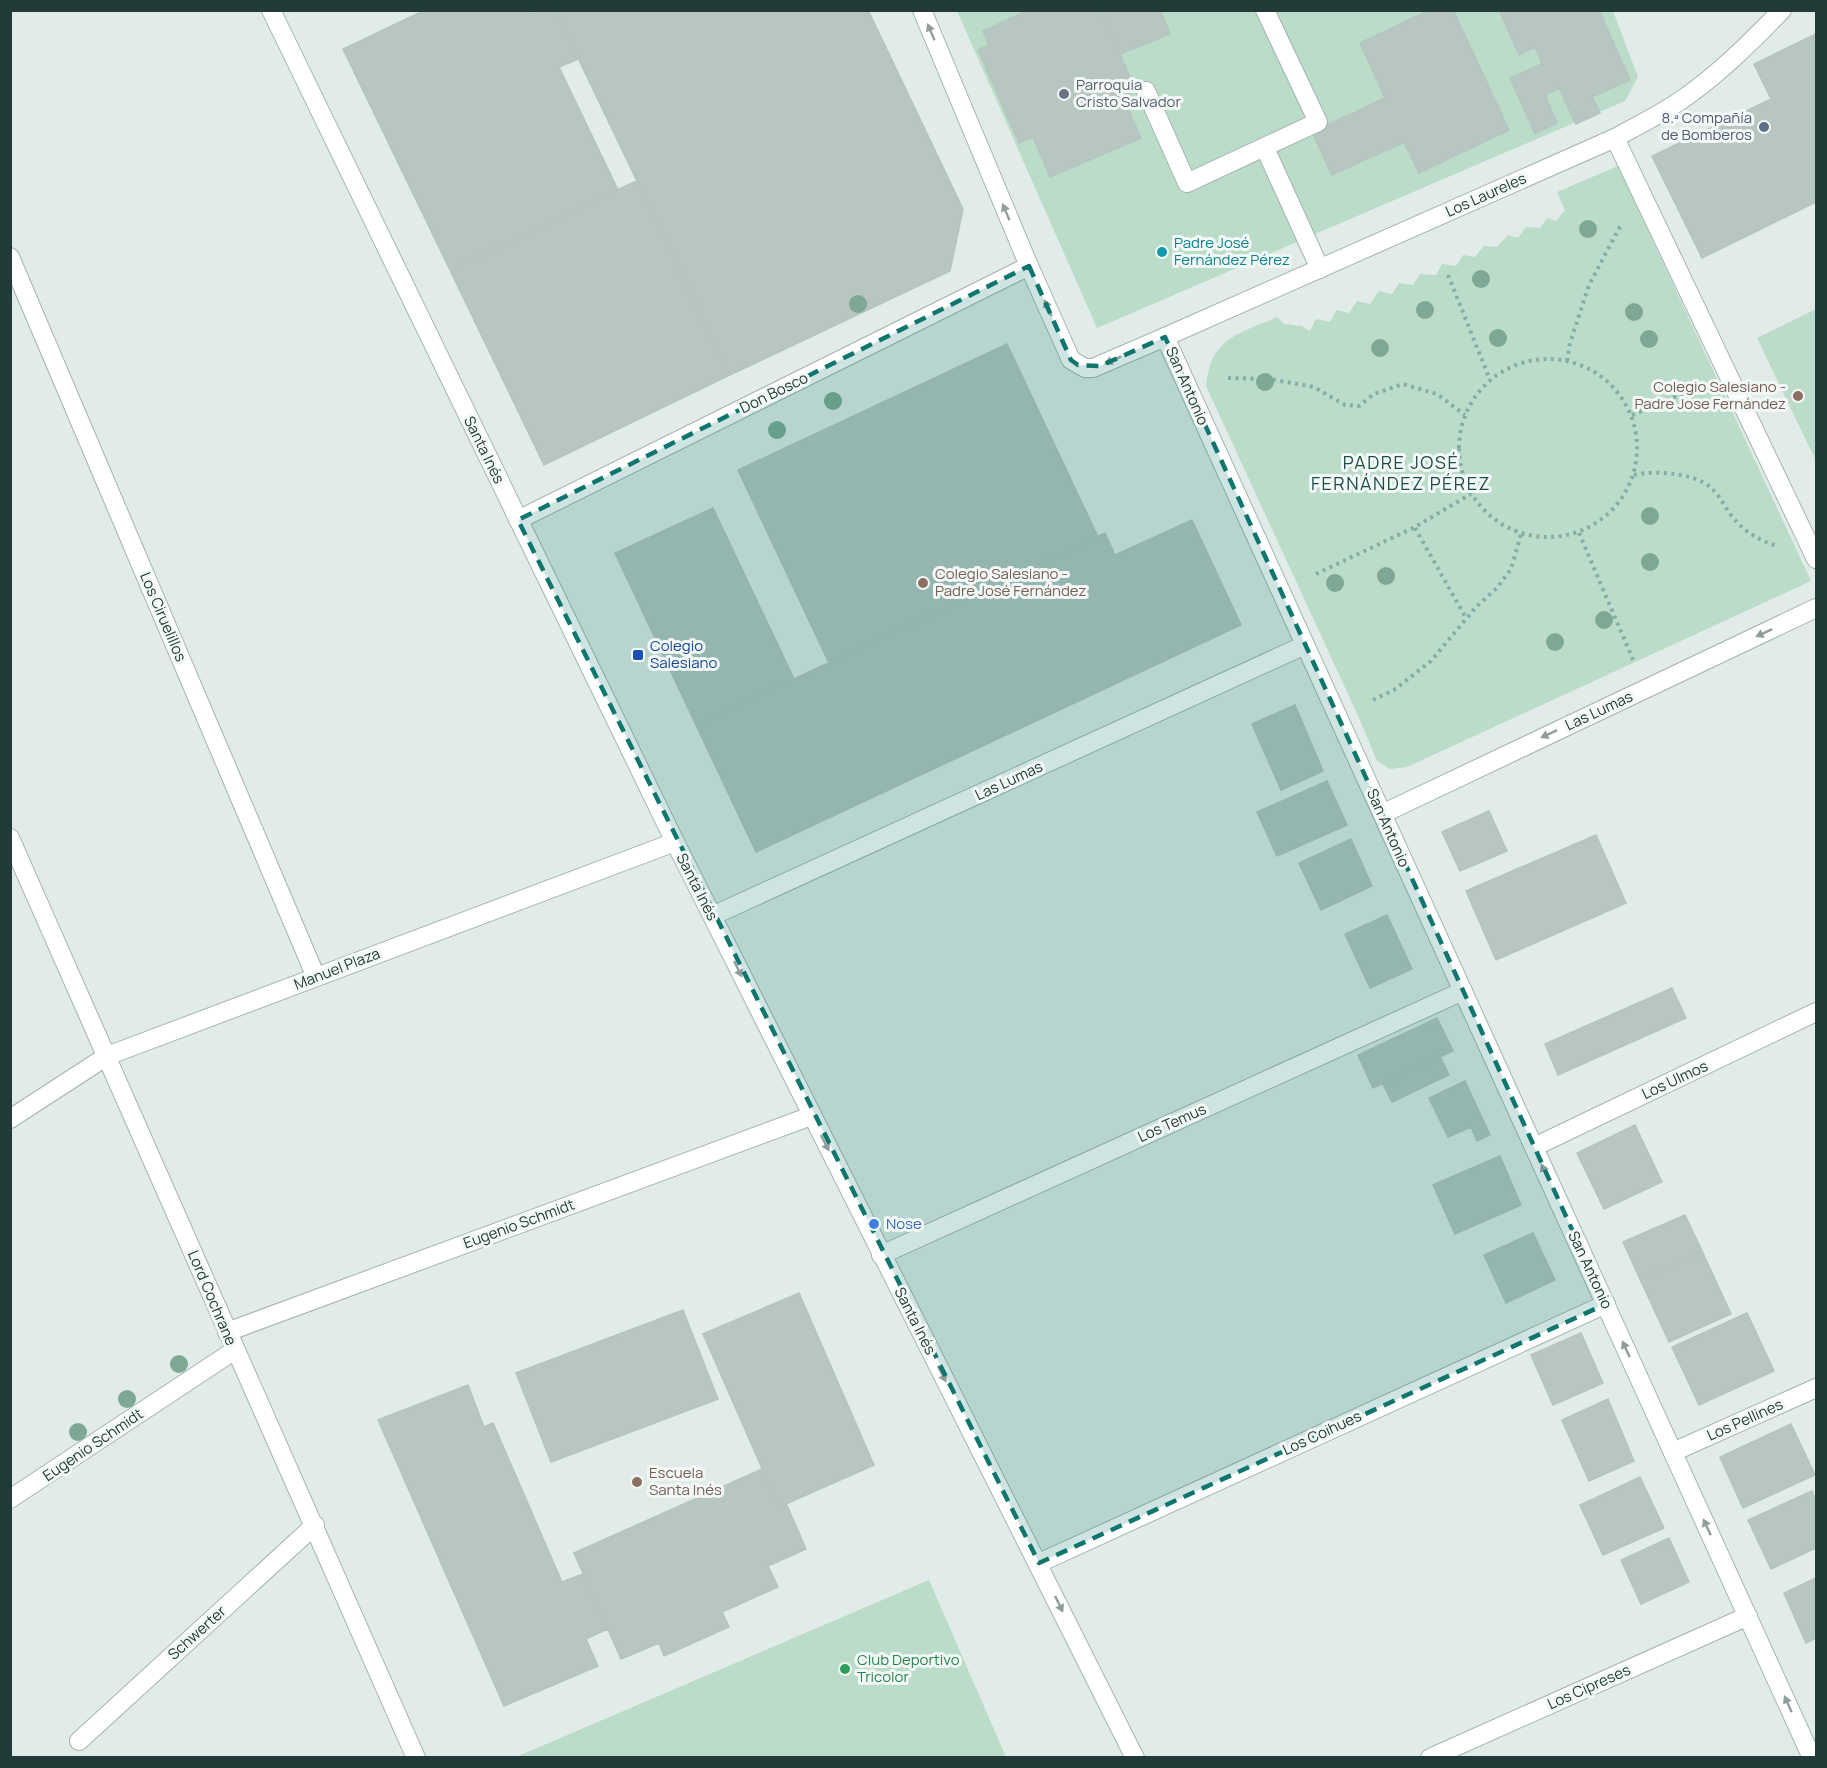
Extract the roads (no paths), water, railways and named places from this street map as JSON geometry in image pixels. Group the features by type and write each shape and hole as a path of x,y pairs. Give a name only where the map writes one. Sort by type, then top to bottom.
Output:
{"street":[{"name":"Santa Inés","path":"271,10 675,842 1135,1758"},
{"name":"San Antonio","path":"922,10 1029,266 1071,360 1085,368 1100,366 1165,337 1812,1758"},
{"path":"1146,91 1187,183 1318,122 1265,10"},
{"name":"Los Laureles","path":"1165,337 1615,138 1659,115 1705,82 1744,49 1782,10"},
{"path":"1615,138 1816,559"},
{"path":"1265,148 1320,269"},
{"name":"Los Ciruelillos","path":"10,257 316,977"},
{"name":"Don Bosco","path":"518,520 1029,266"},
{"name":"Las Lumas","path":"1382,814 1816,608"},
{"name":"Las Lumas","path":"712,916 1305,645"},
{"name":"Lord Cochrane","path":"10,838 416,1758"},
{"name":"Manuel Plaza","path":"10,1119 107,1056 675,842"},
{"name":"Los Temus","path":"881,1255 1463,991"},
{"name":"Los Ulmos","path":"1534,1147 1816,1012"},
{"name":"Eugenio Schmidt","path":"227,1332 811,1116"},
{"name":"Los Coihues","path":"1039,1563 1606,1304"},
{"name":"Eugenio Schmidt","path":"10,1499 235,1350"},
{"name":"Los Pellines","path":"1673,1452 1816,1388"},
{"name":"Schwerter","path":"79,1741 315,1525"},
{"name":"Los Cipreses","path":"1430,1758 1469,1749 1748,1616"}],"place":[{"name":"Parroquia Cristo Salvador","path":"1064,94"},
{"name":"8.ª Compañía de Bomberos","path":"1764,127"},
{"name":"Padre José Fernández Pérez","path":"1162,252"},
{"name":"Colegio Salesiano - Padre Jose Fernández","path":"1798,396"},
{"name":"Colegio Salesiano - Padre José Fernández","path":"923,583"},
{"name":"Colegio Salesiano","path":"638,655"},
{"name":"Nose","path":"874,1224"},
{"name":"Escuela Santa Inés","path":"637,1482"},
{"name":"Club Deportivo Tricolor","path":"845,1669"}],"district":[{"name":"PADRE JOSÉ FERNÁNDEZ PÉREZ","path":"1401,473"}]}
